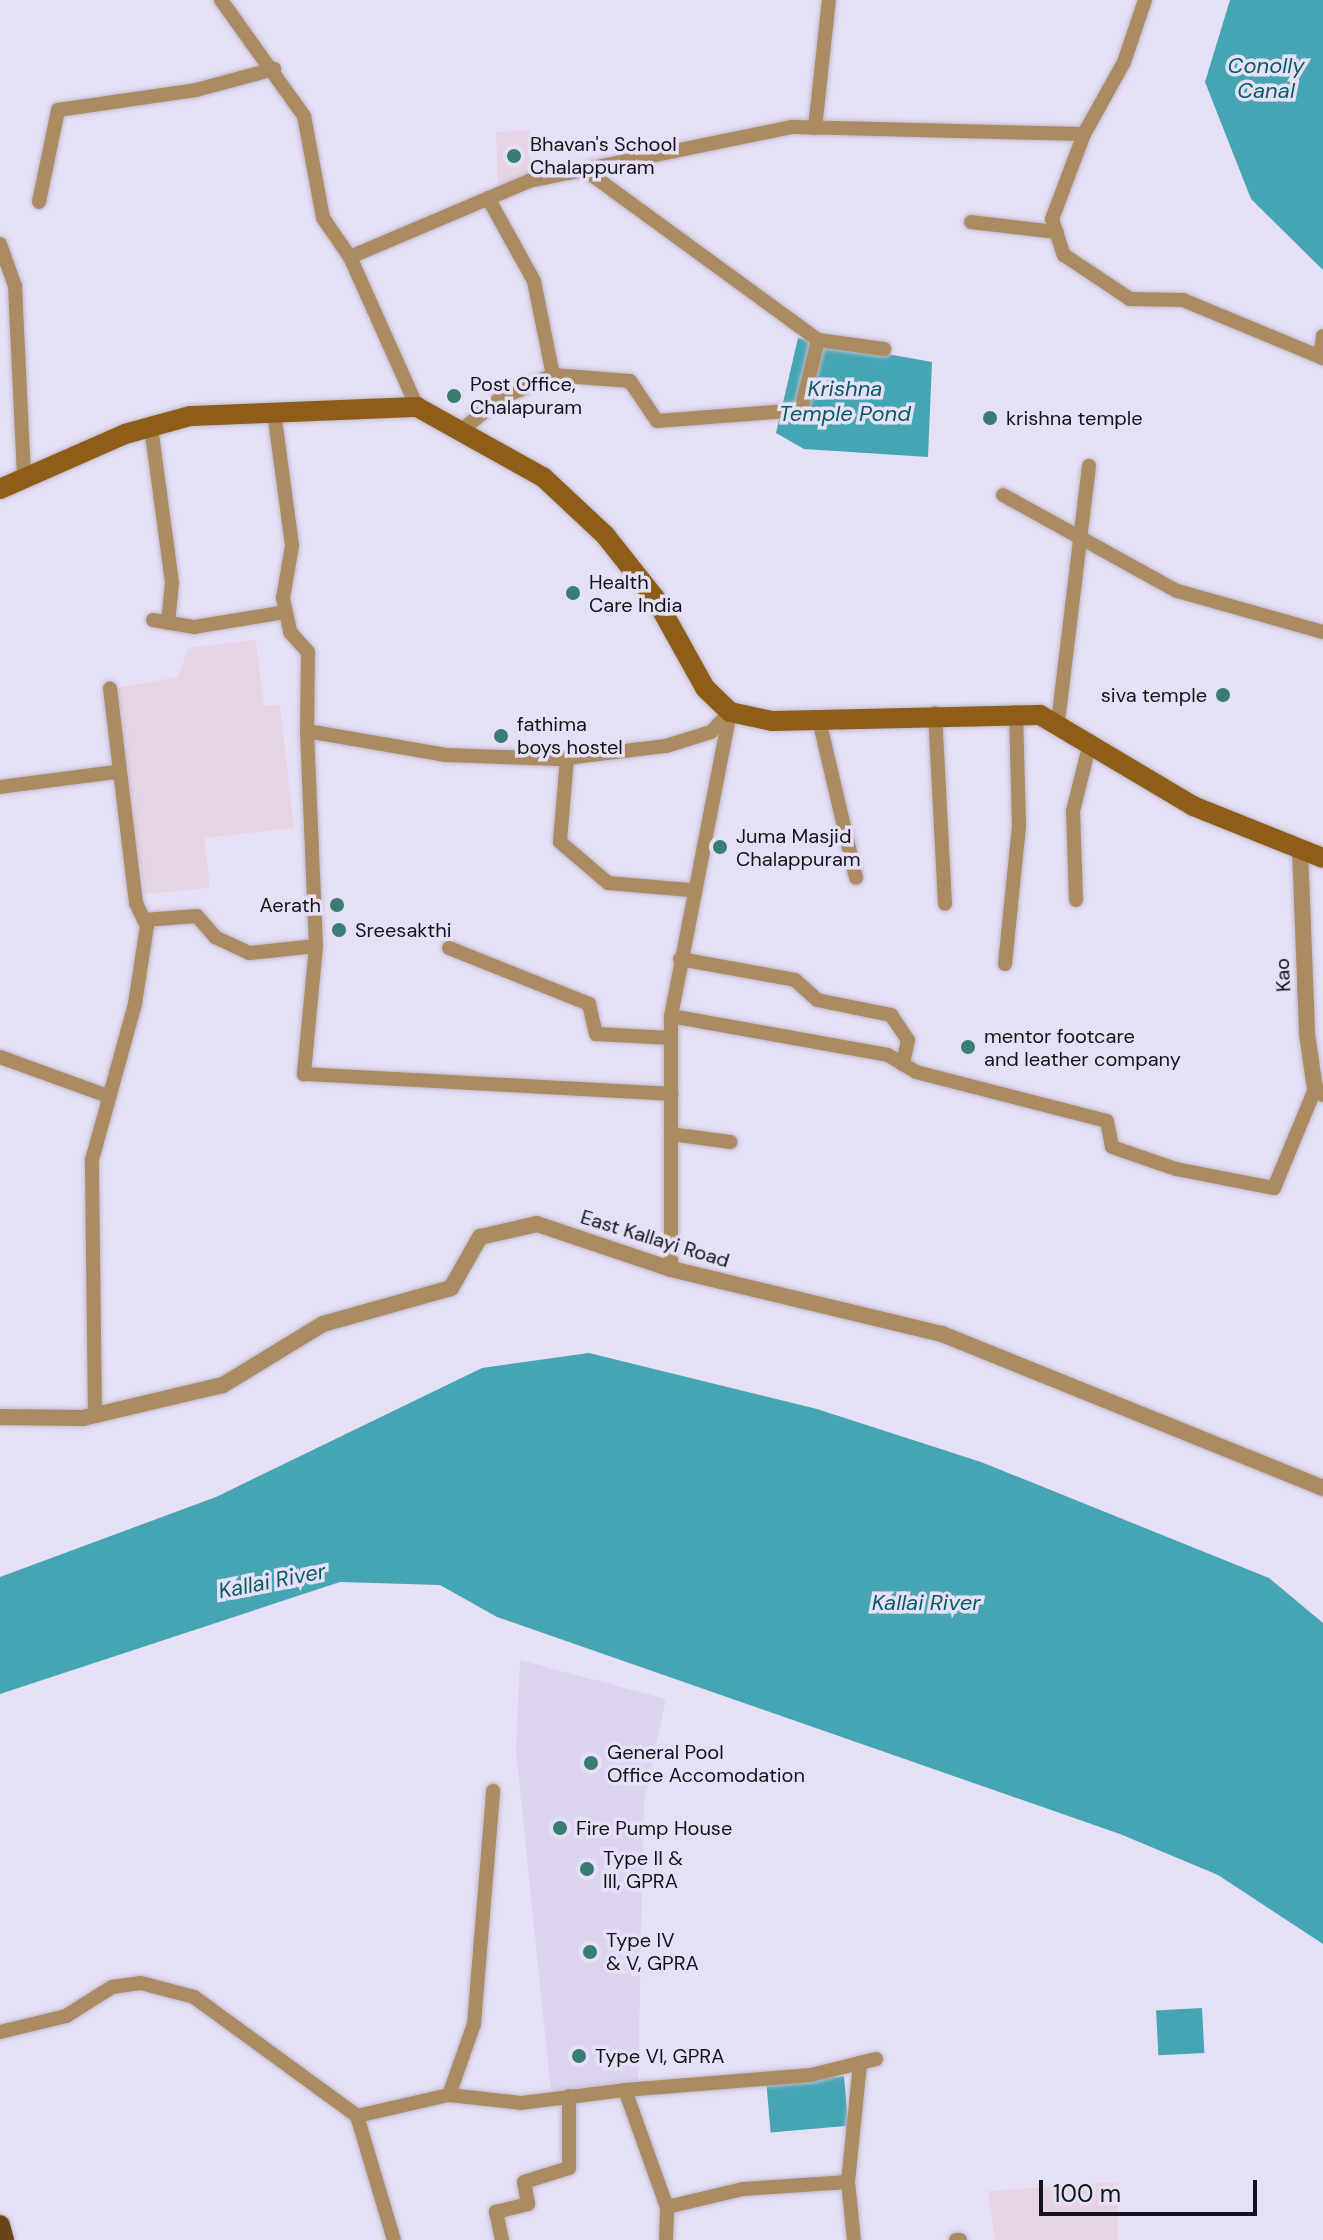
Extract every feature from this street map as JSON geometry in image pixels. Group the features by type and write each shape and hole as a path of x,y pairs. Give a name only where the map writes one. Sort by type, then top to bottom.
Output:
{"main road":[{"path":"0,489 151,427 190,416 417,407 463,429 543,477 605,535 655,598 705,688 730,712 819,720 1016,712 1058,722 1193,806 1323,858"},
{"path":"0,2225 4,2240"}],"street":[{"path":"221,0 274,69 304,116 323,218 350,257 417,407"},
{"path":"815,128 829,0"},
{"path":"1145,0 1124,62 1084,134 1052,219 1064,255 1130,299 1183,300 1322,357 1323,336"},
{"path":"39,202 58,110 196,90 274,69"},
{"path":"350,257 488,198 585,170 815,128 1084,134"},
{"path":"585,170 818,340 884,349"},
{"path":"488,198 534,281 553,375"},
{"path":"971,222 1056,232"},
{"path":"0,244 15,286 24,479"},
{"path":"463,429 501,398 553,375 630,381 657,421 801,410 818,340"},
{"path":"274,412 292,546 286,612 290,632 308,652 307,731 316,946 304,1074 671,1094"},
{"path":"151,427 172,583 160,622 221,625 286,612"},
{"path":"1058,722 1083,536 1089,466"},
{"path":"1003,495 1083,536 1177,591 1323,632"},
{"path":"95,1416 92,1160 105,1095 135,1004 144,920 116,772 110,689"},
{"path":"307,731 446,755 567,758 666,746 711,732 730,712"},
{"path":"671,1269 671,1016 690,890 730,712"},
{"path":"1005,964 1019,826 1016,712"},
{"path":"935,713 945,904"},
{"path":"819,720 856,878"},
{"path":"1076,900 1073,811 1090,743"},
{"path":"567,758 560,842 608,883 690,890"},
{"path":"0,787 116,772"},
{"name":"Kao","path":"1300,849 1319,1091"},
{"path":"144,920 197,916 215,937 250,953 316,946"},
{"path":"449,948 589,1004 596,1034 671,1038"},
{"path":"680,959 795,980 817,1000 891,1015 908,1040 903,1064"},
{"path":"671,1016 831,1040 903,1064 1074,1108 1107,1121 1112,1147 1176,1169 1274,1188 1319,1091"},
{"path":"0,1057 105,1095"},
{"path":"671,1134 730,1142"},
{"name":"East Kallayi Road","path":"0,1417 95,1416 223,1385 323,1324 427,1300 451,1288 493,1229 537,1224 671,1269 942,1334 1323,1488"},
{"path":"449,2095 474,2024 493,1791"},
{"path":"0,2032 66,2016 112,1987 141,1983 194,1997 357,2116 394,2240"},
{"path":"357,2116 449,2095 521,2103 625,2090 811,2075 876,2059"},
{"path":"854,2240 848,2182 860,2063"},
{"path":"625,2090 667,2207 666,2240"},
{"path":"502,2240 496,2212 528,2204 524,2182 569,2168 569,2096"},
{"path":"667,2207 743,2189 848,2182"}],"shaded area":[{"name":"Bhavan's School Chalappuram","path":"530,130 531,176 498,187 496,132"},
{"path":"256,640 264,706 280,705 294,828 204,838 210,888 145,894 110,689 178,677 188,648"},
{"path":"520,1660 666,1699 644,1801 638,2081 551,2092 516,1751"},
{"path":"1118,2182 1118,2240 995,2240 988,2191"}],"water":[{"name":"Conolly Canal","path":"1230,0 1323,0 1323,270 1251,199 1205,82"},
{"name":"Krishna Temple Pond","path":"798,338 932,362 928,457 804,449 776,433"},
{"name":"Kallai River","path":"589,1353 817,1409 981,1462 1269,1578 1323,1623 1323,1944 1218,1875 1120,1834 497,1617 440,1585 340,1582 0,1694 0,1577 216,1497 482,1368"},
{"path":"1202,2008 1204,2053 1158,2055 1156,2010"},
{"path":"844,2076 848,2126 771,2133 766,2083"}],"place":[{"name":"Bhavan's School Chalappuram","path":"514,156"},
{"name":"Post Office, Chalapuram","path":"454,396"},
{"name":"krishna temple","path":"990,418"},
{"name":"Health Care India","path":"573,593"},
{"name":"siva temple","path":"1223,695"},
{"name":"fathima boys hostel","path":"501,736"},
{"name":"Juma Masjid Chalappuram","path":"720,847"},
{"name":"Aerath","path":"337,905"},
{"name":"Sreesakthi","path":"339,930"},
{"name":"mentor footcare and leather company","path":"968,1047"},
{"name":"General Pool Office Accomodation","path":"591,1763"},
{"name":"Fire Pump House","path":"560,1828"},
{"name":"Type II & III, GPRA","path":"587,1869"},
{"name":"Type IV & V, GPRA","path":"590,1952"},
{"name":"Type VI, GPRA","path":"579,2056"}]}
